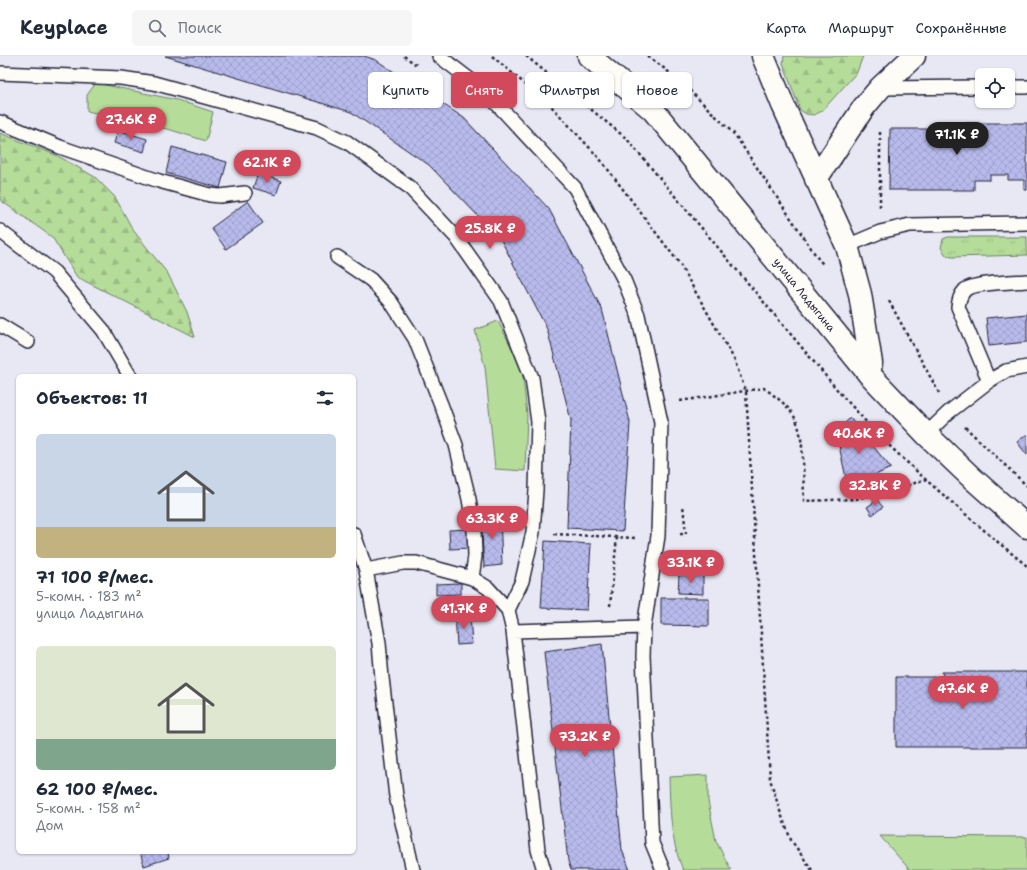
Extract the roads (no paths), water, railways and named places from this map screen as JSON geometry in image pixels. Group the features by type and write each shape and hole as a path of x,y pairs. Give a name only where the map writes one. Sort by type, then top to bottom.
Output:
{"street":[{"name":"улица Ладыгина","path":"589,56 653,110 869,374 926,434 972,478 1027,527"},
{"path":"763,56 783,105 846,246 860,294 871,363 869,374"},
{"path":"816,179 864,107 880,88 914,56"}],"lane":[{"path":"439,56 485,91 575,188 624,280 638,315 661,422 658,536 644,627 643,656 652,843 663,870"},
{"path":"0,73 132,79 154,83 310,126 334,135 347,142 408,187 456,237 502,301 532,378 538,422 536,490 532,532 522,581 508,610"},
{"path":"880,88 975,87"},
{"path":"1015,87 1027,87"},
{"path":"0,122 60,147 160,181 210,195 220,196 245,193"},
{"path":"846,246 880,232 910,225 1027,223"},
{"path":"0,231 54,272 102,330 129,374"},
{"path":"337,257 371,280 391,302 415,339 456,445 469,499 474,529 475,556 472,578"},
{"path":"989,381 958,307 960,296 966,288 975,285 1027,282"},
{"path":"0,325 28,342"},
{"path":"926,434 949,412 989,381 1006,372 1027,367"},
{"path":"356,540 366,570 379,643 396,796 413,870"},
{"path":"366,570 403,563 416,563 472,578 488,588 508,610 513,631 538,850 544,870"},
{"path":"513,631 644,627"}]}
